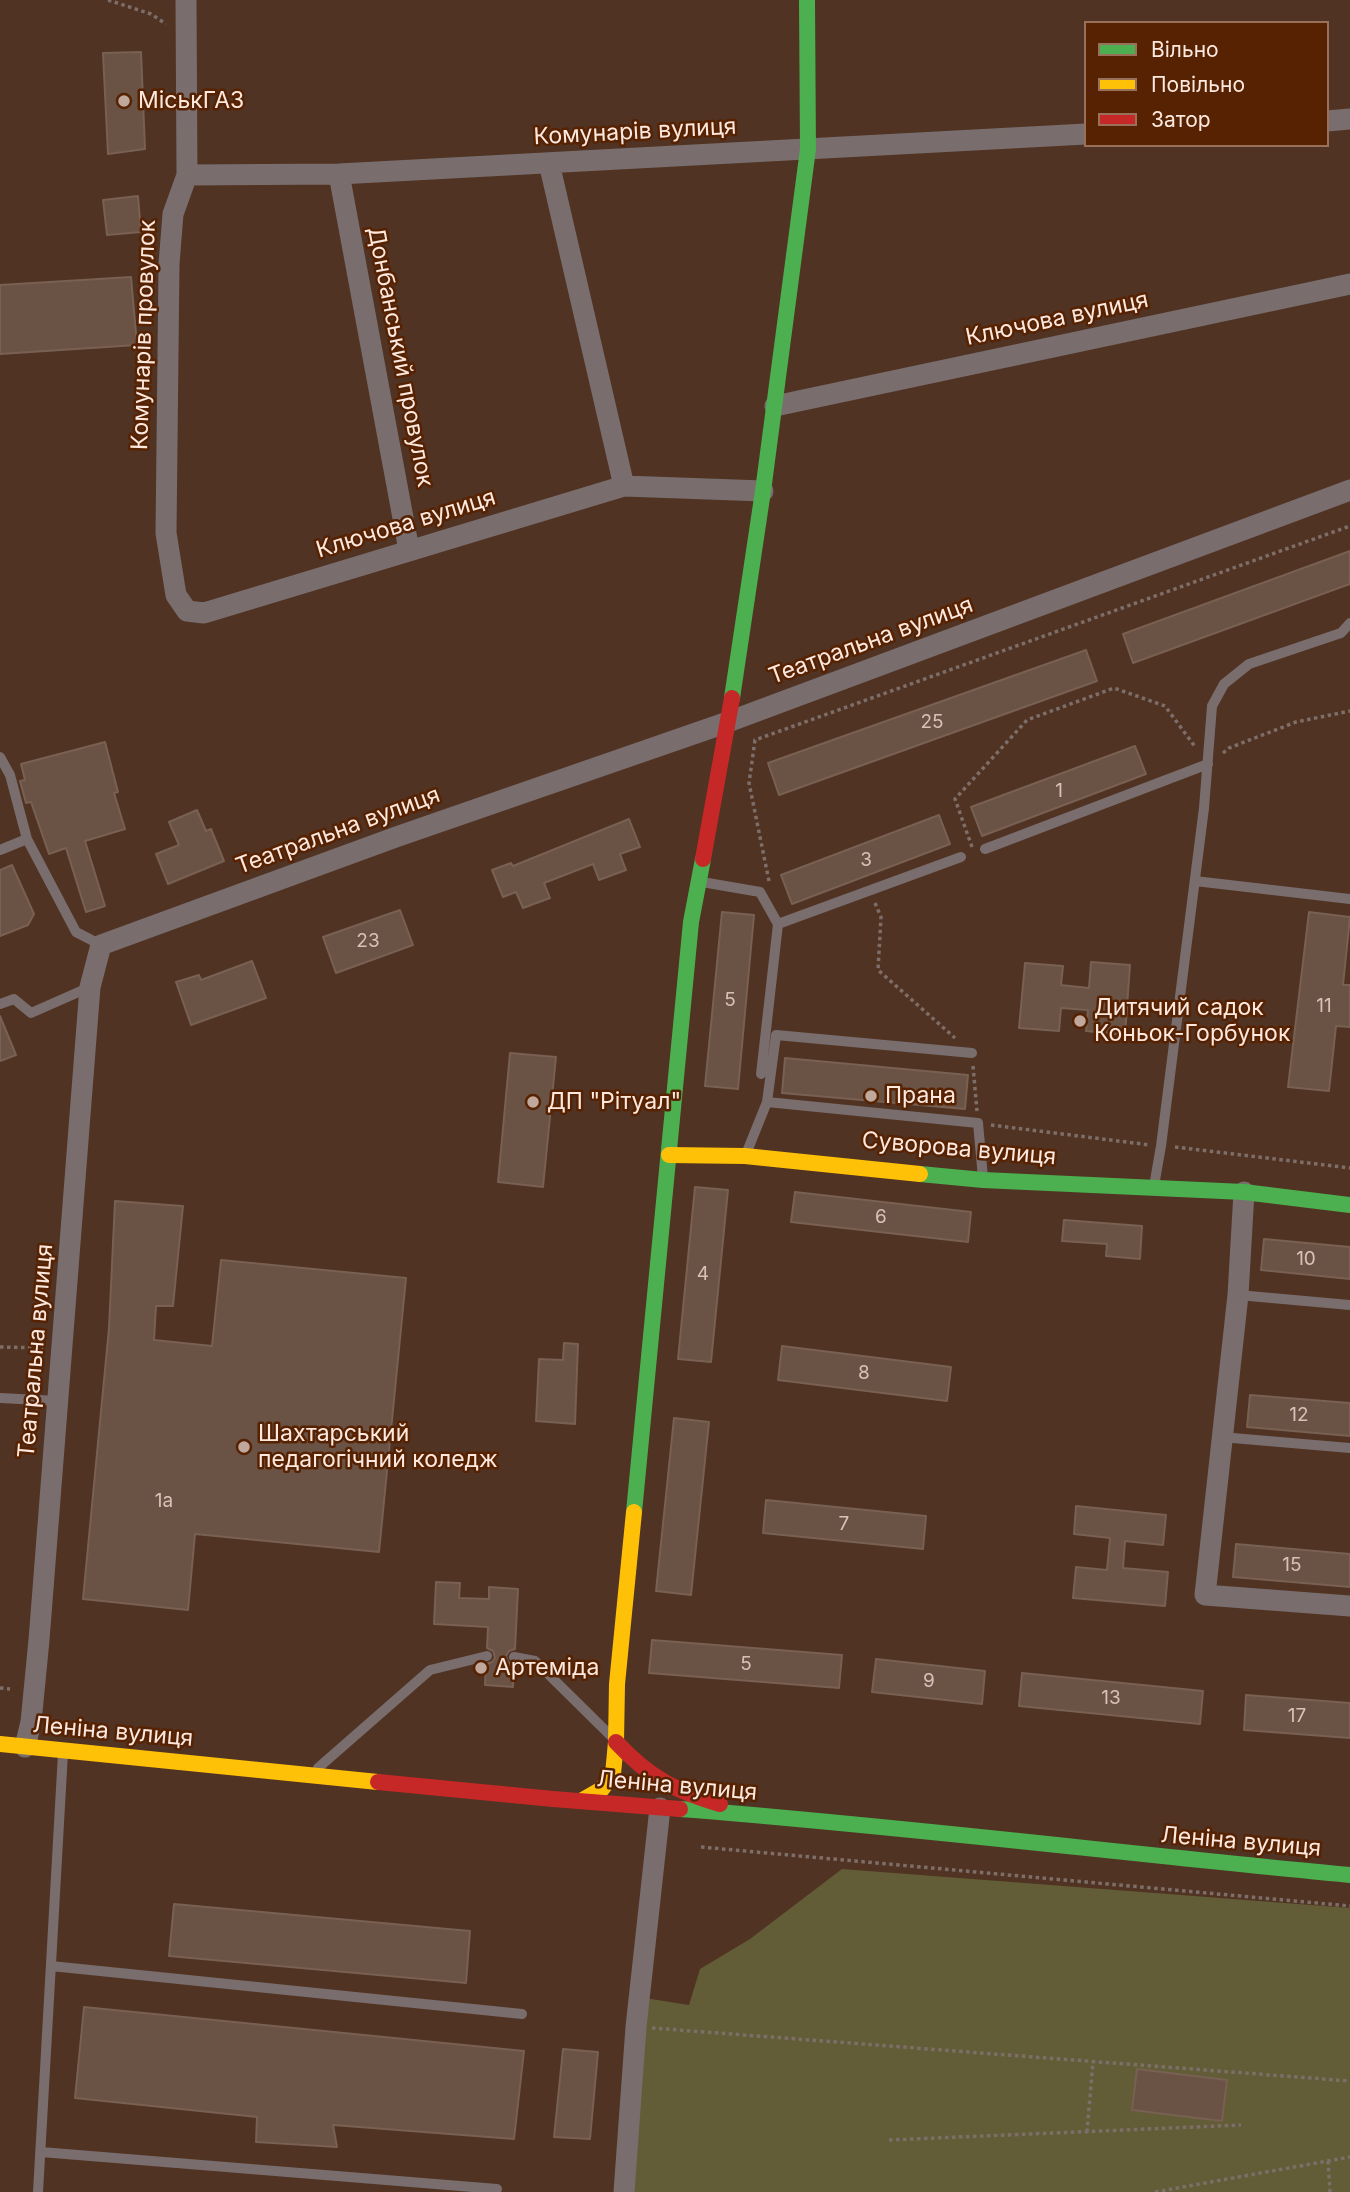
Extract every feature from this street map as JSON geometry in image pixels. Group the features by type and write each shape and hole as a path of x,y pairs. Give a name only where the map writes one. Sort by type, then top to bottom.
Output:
{"street":[{"name":"Комунарів провулок","path":"186,0 187,175 173,214 169,264 166,533 176,595 187,611 204,613"},
{"path":"581,1801 602,1789 613,1774 617,1684 691,922 728,722 764,491 808,149 807,0"},
{"path":"1329,121 1350,119"},
{"name":"Комунарів вулиця","path":"187,175 339,174 1084,134"},
{"path":"548,163 624,486"},
{"name":"Донбанський провулок","path":"339,174 409,550"},
{"name":"Ключова вулиця","path":"775,406 1350,284"},
{"name":"Ключова вулиця","path":"204,613 624,486 764,491"},
{"name":"Театральна вулиця","path":"25,1747 31,1723 38,1653 90,987 101,945 408,832 728,722 1350,490"},
{"name":"Суворова вулиця","path":"669,1155 745,1156 983,1180 1244,1192 1350,1205"},
{"path":"1244,1192 1238,1295 1205,1595 1350,1606"},
{"path":"616,1742 639,1767 662,1784 688,1795 757,1815"},
{"name":"Леніна вулиця","path":"0,1744 581,1801 757,1815 1350,1875"},
{"path":"624,2192 636,2027 660,1808"}],"lane":[{"path":"1154,1188 1195,881 1212,706 1224,684 1249,664 1341,634 1350,623"},
{"path":"0,757 10,775 27,839 76,932 101,945"},
{"path":"979,851 1208,764"},
{"path":"0,850 27,839"},
{"path":"778,924 961,858"},
{"path":"1195,881 1350,899"},
{"path":"699,882 760,892 778,924 761,1074"},
{"path":"0,1004 14,999 31,1013 90,987"},
{"path":"745,1156 767,1102 776,1035 972,1053"},
{"path":"767,1102 978,1123 983,1180"},
{"path":"1238,1295 1350,1305"},
{"path":"0,1398 58,1401"},
{"path":"1222,1437 1350,1448"},
{"path":"311,1774 430,1670 487,1656"},
{"path":"514,1657 535,1661 616,1742"},
{"path":"38,2192 64,1750"},
{"path":"51,1966 522,2014"},
{"path":"41,2152 497,2189"}],"path":[{"path":"108,0 151,14 186,36"},
{"path":"770,886 749,783 755,740 1350,526"},
{"path":"979,851 955,799 1027,720 1114,688 1165,706 1208,764 1229,748 1296,722 1350,711"},
{"path":"870,890 881,917 878,971 972,1053 978,1123 1350,1168"},
{"path":"0,1347 63,1349"},
{"path":"0,1688 10,1689"},
{"path":"701,1847 1350,1906"},
{"path":"636,2027 1350,2081"},
{"path":"1087,2132 1093,2062"},
{"path":"889,2140 1241,2125"},
{"path":"1155,2192 1350,2157"},
{"path":"1328,2161 1330,2192"}],"shaded area":[{"path":"842,1869 1350,1908 1350,2192 622,2192 638,1997 689,2005 700,1969 750,1939"}],"building":[{"name":"МіськГАЗ","path":"141,52 145,149 108,154 103,53"},
{"path":"138,196 141,232 107,235 103,200"},
{"path":"131,277 137,345 0,354 0,285"},
{"path":"1350,551 1350,584 1133,663 1123,634"},
{"path":"1086,650 1097,681 779,795 768,763"},
{"path":"105,742 118,792 114,793 125,829 85,841 105,906 86,912 66,848 49,854 31,802 26,803 20,781 25,780 21,764"},
{"path":"1135,746 1146,774 982,836 971,807"},
{"path":"197,810 206,831 211,829 224,861 168,884 156,854 179,845 169,822"},
{"path":"939,815 950,844 792,904 781,875"},
{"path":"629,819 640,847 620,854 626,870 599,880 593,864 544,883 550,898 523,908 516,892 503,897 492,870 511,863 513,866"},
{"path":"12,865 34,914 28,925 0,936 0,870"},
{"path":"400,910 413,945 336,973 323,937"},
{"path":"722,912 754,915 738,1089 705,1086"},
{"path":"1309,912 1350,917 1343,985 1350,985 1350,1027 1336,1026 1329,1091 1288,1087"},
{"path":"252,961 266,998 191,1025 176,982 199,975 201,980"},
{"path":"1091,962 1130,965 1125,1035 1086,1031 1088,1010 1061,1008 1059,1031 1019,1028 1025,963 1063,966 1061,985 1089,988"},
{"path":"0,1016 16,1055 0,1061"},
{"path":"510,1053 556,1057 543,1187 498,1182"},
{"path":"785,1058 968,1075 965,1109 782,1093"},
{"path":"695,1187 728,1190 711,1362 678,1359"},
{"path":"795,1192 971,1212 968,1242 791,1222"},
{"name":"Шахтарський педагогічний коледж","path":"115,1201 183,1206 173,1306 156,1306 154,1340 212,1346 221,1260 406,1278 379,1552 195,1534 188,1610 83,1599 109,1328"},
{"path":"1064,1220 1142,1226 1140,1259 1106,1256 1107,1244 1062,1241"},
{"path":"1264,1239 1350,1247 1350,1279 1261,1270"},
{"path":"564,1343 578,1344 575,1424 536,1421 539,1359 563,1360"},
{"path":"782,1346 951,1367 947,1401 778,1380"},
{"path":"1250,1395 1350,1403 1350,1436 1247,1427"},
{"path":"674,1418 709,1422 691,1595 656,1591"},
{"path":"766,1500 926,1516 923,1549 763,1533"},
{"path":"1076,1506 1166,1515 1163,1545 1125,1541 1123,1568 1168,1572 1165,1606 1073,1598 1076,1567 1107,1570 1110,1538 1074,1534"},
{"path":"1236,1544 1350,1554 1350,1587 1233,1577"},
{"path":"436,1582 460,1583 459,1598 489,1599 489,1587 518,1589 515,1649 509,1651 506,1656 508,1662 514,1665 513,1687 485,1685 486,1664 495,1658 493,1651 487,1648 488,1627 434,1624"},
{"path":"652,1640 842,1655 839,1688 649,1673"},
{"path":"876,1659 985,1671 982,1704 872,1692"},
{"path":"1022,1673 1203,1691 1200,1724 1019,1706"},
{"path":"1246,1695 1350,1703 1350,1738 1244,1730"},
{"path":"174,1904 470,1931 466,1983 169,1956"},
{"path":"84,2007 524,2051 514,2139 333,2125 337,2147 256,2142 257,2117 75,2098"},
{"path":"563,2049 598,2052 590,2139 554,2137"},
{"path":"1137,2069 1227,2080 1222,2121 1132,2110"}],"traffic: fast":[{"path":"732,698 763,491 808,149 807,0"},
{"path":"634,1512 691,922 703,859"},
{"path":"920,1174 983,1180 1244,1192 1350,1205"},
{"path":"680,1809 1350,1875"}],"traffic: slow":[{"path":"669,1155 745,1156 920,1174"},
{"path":"581,1801 602,1789 613,1774 617,1684 634,1512"},
{"path":"0,1744 378,1782"}],"traffic: jam":[{"path":"703,859 732,698"},
{"path":"616,1742 651,1774 675,1788 720,1804"},
{"path":"378,1782 680,1809"}],"place":[{"name":"МіськГАЗ","path":"124,101"},
{"name":"Дитячий садок Коньок-Горбунок","path":"1080,1021"},
{"name":"Прана","path":"871,1096"},
{"name":"ДП \"Рітуал\"","path":"533,1102"},
{"name":"Шахтарський педагогічний коледж","path":"244,1447"},
{"name":"Артеміда","path":"481,1668"}]}
